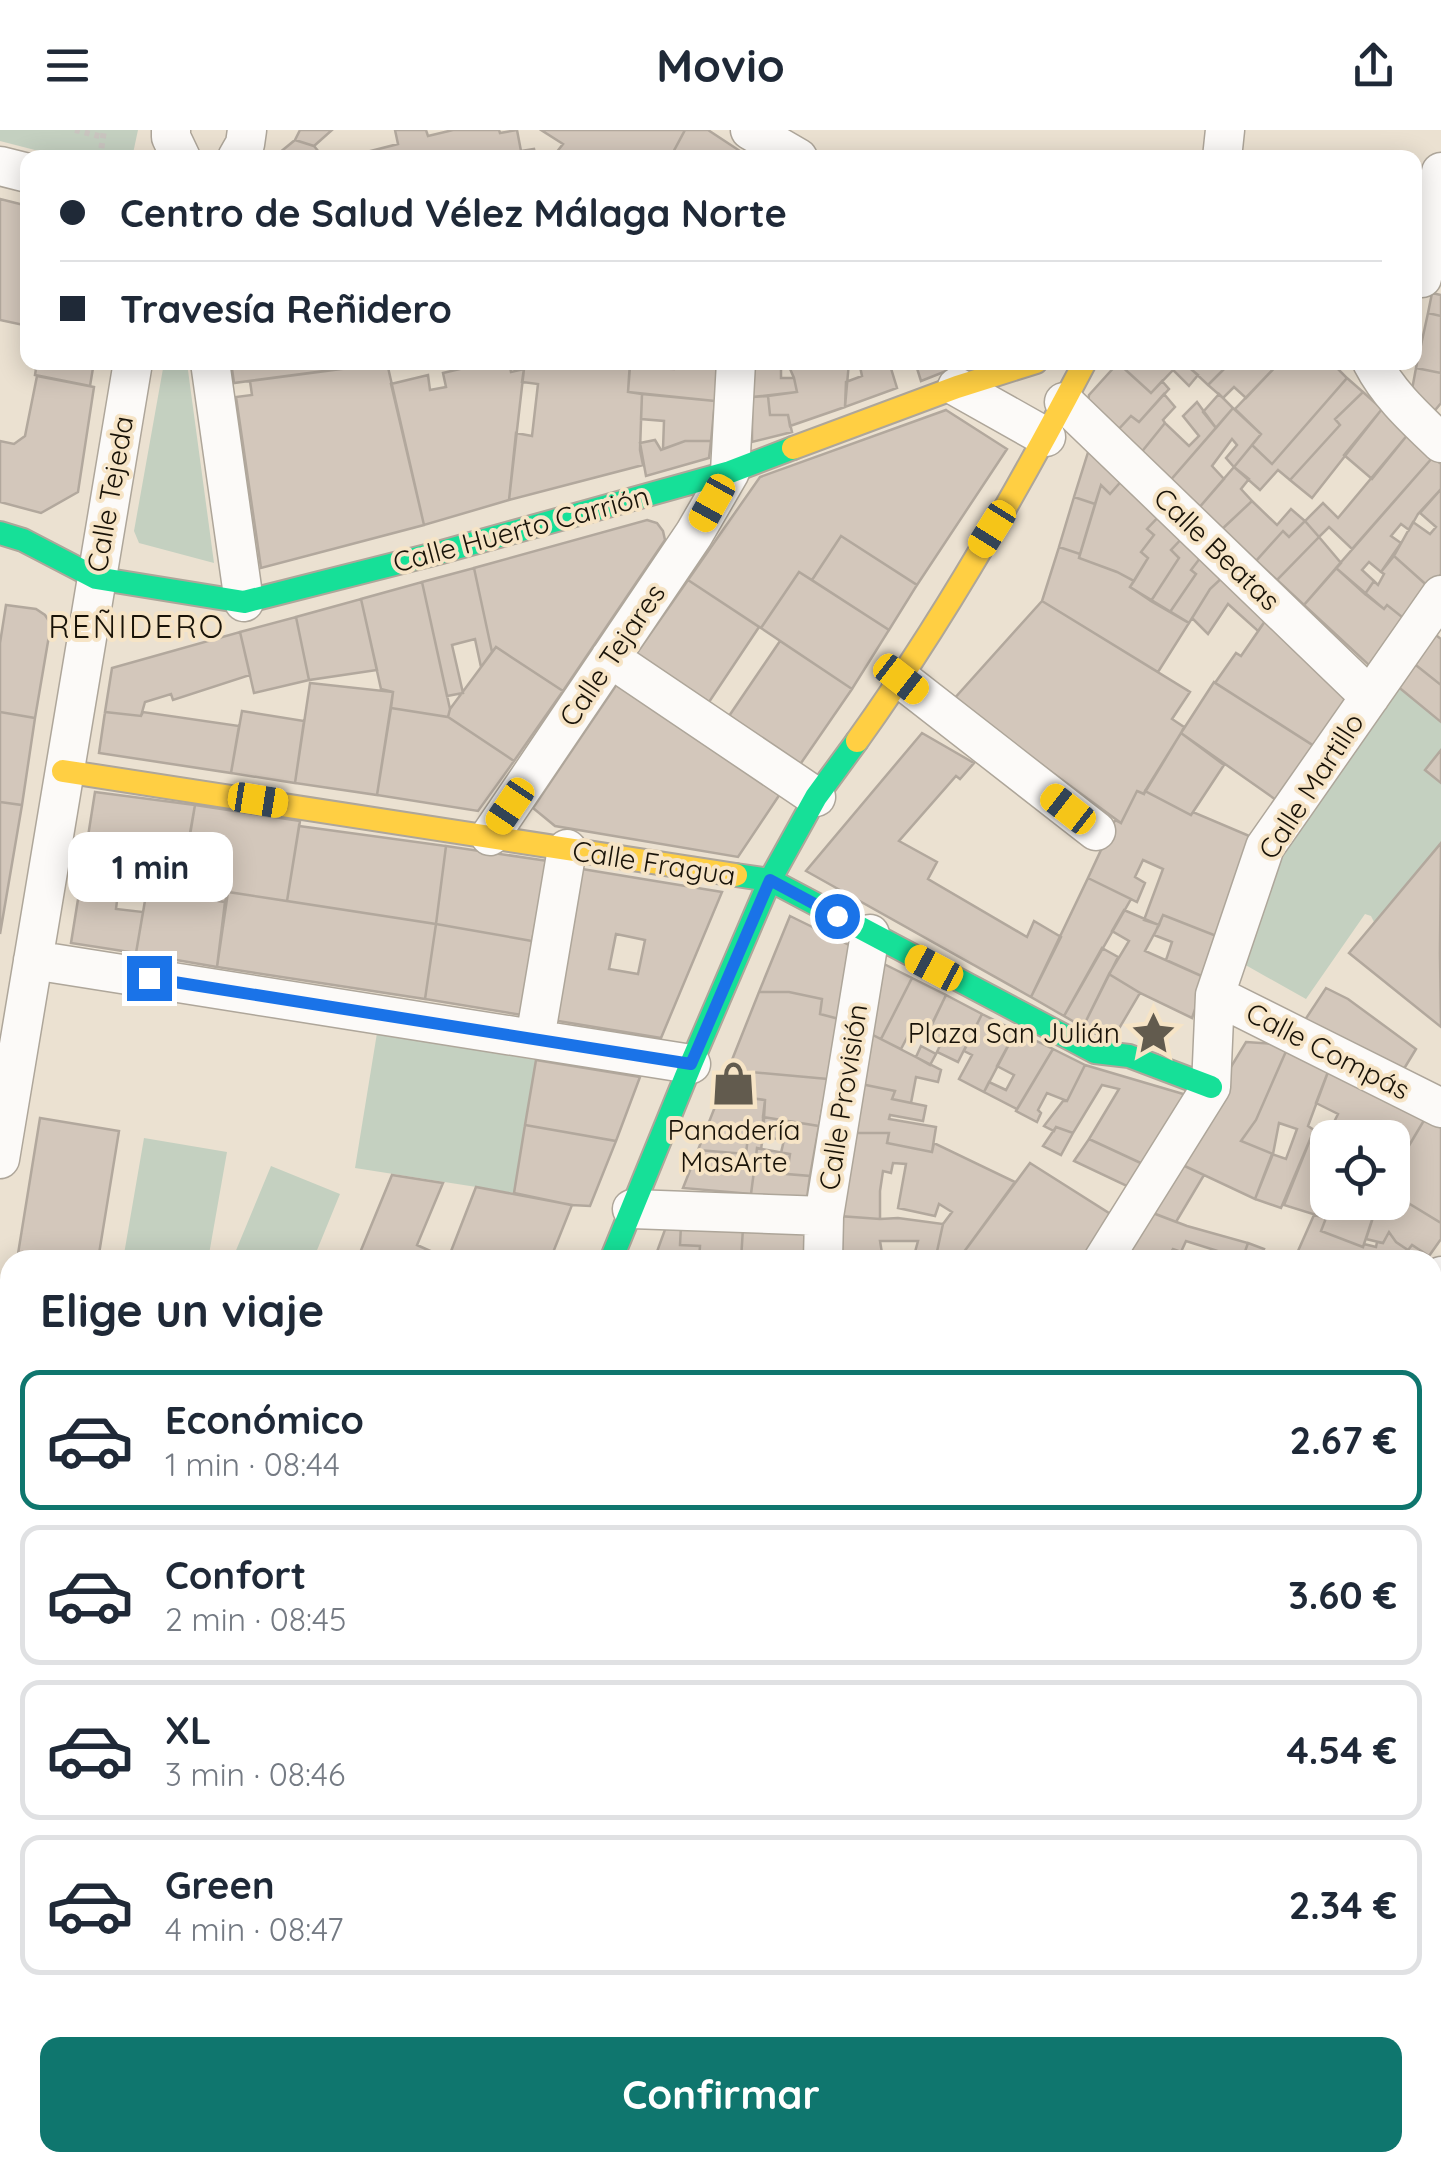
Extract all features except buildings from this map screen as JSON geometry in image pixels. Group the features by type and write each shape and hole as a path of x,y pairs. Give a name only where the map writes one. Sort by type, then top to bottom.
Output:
{"street":[{"path":"1426,280 1441,172"},
{"name":"Calle Tejeda","path":"0,1159 132,370"},
{"path":"211,370 244,602"},
{"path":"730,472 736,370"},
{"name":"Calle Huerto Carrión","path":"0,533 23,540 96,578 244,602 730,472 1011,370"},
{"path":"615,1250 770,880 816,797 901,679 1029,469 1081,370"},
{"path":"1376,370 1396,400 1441,443"},
{"path":"958,387 1046,437"},
{"name":"Calle Beatas","path":"1064,402 1370,697"},
{"name":"Calle Tejares","path":"490,836 694,534 730,472"},
{"name":"Calle Martillo","path":"1216,995 1264,847 1441,596"},
{"path":"610,658 816,797"},
{"path":"901,679 1096,830"},
{"name":"Calle Fragua","path":"64,771 770,880 1095,1052 1129,1056 1211,1088"},
{"path":"535,1040 567,849"},
{"name":"Calle Provisión","path":"823,1250 824,1216 870,934"},
{"path":"33,960 691,1064"},
{"path":"1109,1250 1211,1088 1216,995"},
{"name":"Calle Compás","path":"1216,995 1441,1108"},
{"path":"632,1210 824,1216"}],"path":[{"path":"74,130 103,134"}],"green space":[{"path":"0,130 138,130 134,150 35,150 0,141"},
{"path":"163,370 188,370 214,563 139,543 134,531"},
{"path":"1396,685 1441,722 1441,750 1426,770 1441,783 1441,843 1375,924 1365,914 1306,999 1242,963 1275,849"},
{"path":"377,1033 536,1060 514,1193 355,1168"},
{"path":"144,1138 227,1152 210,1250 125,1250"},
{"path":"271,1166 340,1194 317,1250 236,1250"}],"traffic: fast":[{"path":"0,533 23,540 96,578 244,602 730,472 793,448"},
{"path":"615,1250 770,880 816,797 857,741"},
{"path":"736,875 770,880 1095,1052 1129,1056 1211,1087"}],"traffic: slow":[{"path":"793,448 1011,370"},
{"path":"857,741 978,555 1081,370"},
{"path":"63,771 736,875"}],"place":[{"name":"Plaza San Julián","path":"1153,1033"},
{"name":"Panadería MasArte","path":"734,1084"}],"district":[{"name":"REÑIDERO","path":"137,627"}],"route":[{"path":"149,978 691,1064 770,880 837,916"}]}
